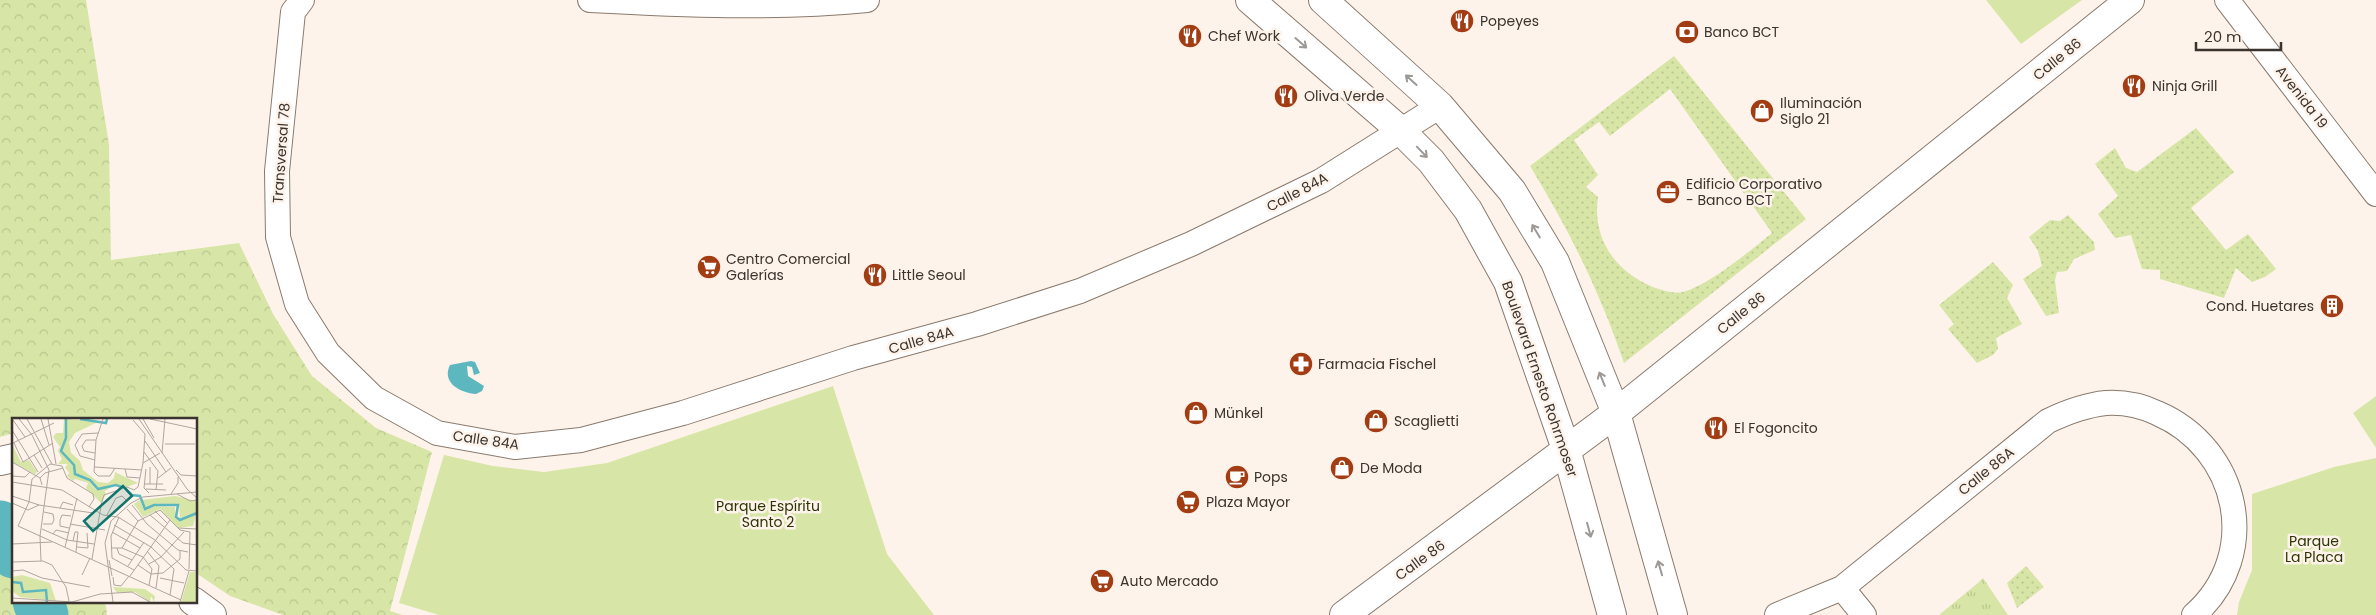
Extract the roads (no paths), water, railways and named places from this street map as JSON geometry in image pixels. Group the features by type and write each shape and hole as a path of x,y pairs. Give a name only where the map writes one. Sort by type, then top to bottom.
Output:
{"main road":[{"name":"Boulevard Ernesto Rohrmoser","path":"1250,0 1400,130 1431,161 1468,210 1508,282 1566,449 1612,615"},
{"path":"1323,0 1440,106 1512,191 1555,262 1616,413 1673,615"},
{"path":"1338,0 1351,25"},
{"name":"Calle 86","path":"1344,615 1510,494 1566,449 1616,413 2130,0"},
{"path":"1510,494 1538,483 1554,483 1568,489 1581,501"},
{"path":"194,602 212,615"}],"street":[{"name":"Transversal 78","path":"302,0 293,12 277,171 278,237 297,304 328,353 374,398"},
{"path":"590,0 694,6 816,5 867,0"},
{"name":"Avenida 19","path":"2227,0 2376,194"},
{"name":"Calle 84A","path":"374,398 437,433 515,447 581,440 683,413 854,358 985,322 1080,291 1191,244 1266,209 1321,180 1440,106"},
{"name":"Calle 86A","path":"1778,615 1842,588 2048,420 2074,409 2107,403 2142,406 2176,421 2207,447 2227,482 2234,512 2234,541 2226,574 2208,603 2194,615"},
{"path":"1842,588 1864,615"}],"water":[{"path":"475,362 480,373 474,375 472,367 467,366 468,376 484,386 482,391 476,394 464,392 454,386 448,377 450,365"}],"waterway":[{"path":"0,526 12,549"},
{"path":"38,602 43,615"}],"place":[{"name":"Popeyes","path":"1462,21"},
{"name":"Banco BCT","path":"1687,32"},
{"name":"Chef Work","path":"1190,36"},
{"name":"Ninja Grill","path":"2134,86"},
{"name":"Oliva Verde","path":"1286,96"},
{"name":"Iluminación Siglo 21","path":"1762,111"},
{"name":"Edificio Corporativo - Banco BCT","path":"1668,192"},
{"name":"Centro Comercial Galerías","path":"709,267"},
{"name":"Little Seoul","path":"875,275"},
{"name":"Cond. Huetares","path":"2332,306"},
{"name":"Farmacia Fischel","path":"1301,364"},
{"name":"Münkel","path":"1196,413"},
{"name":"Scaglietti","path":"1376,421"},
{"name":"El Fogoncito","path":"1716,428"},
{"name":"De Moda","path":"1342,468"},
{"name":"Pops","path":"1237,477"},
{"name":"Plaza Mayor","path":"1188,502"},
{"name":"Auto Mercado","path":"1102,581"}],"park label":[{"name":"Parque Espíritu Santo 2","path":"768,514"},
{"name":"Parque La Placa","path":"2314,550"}]}
